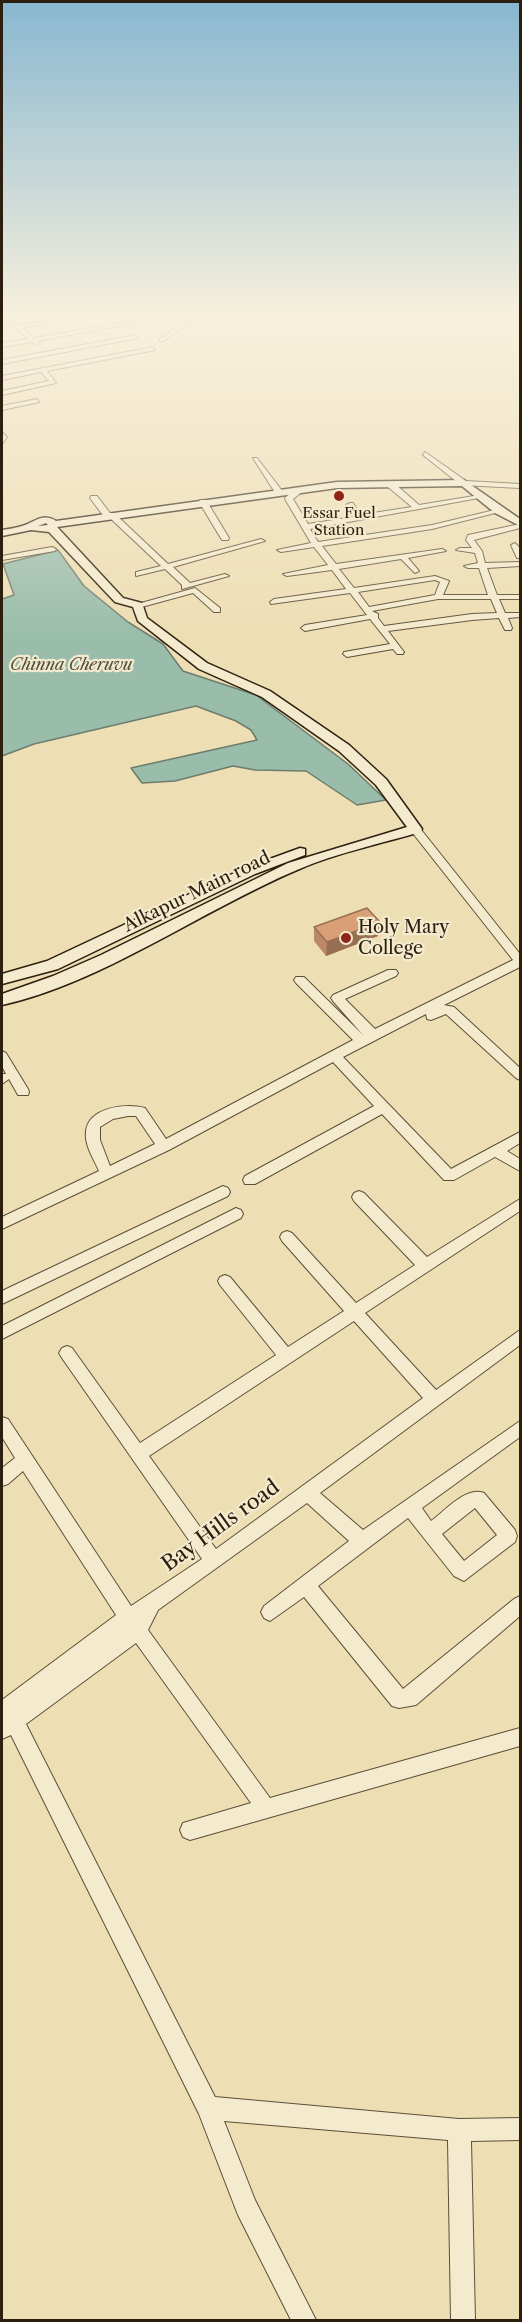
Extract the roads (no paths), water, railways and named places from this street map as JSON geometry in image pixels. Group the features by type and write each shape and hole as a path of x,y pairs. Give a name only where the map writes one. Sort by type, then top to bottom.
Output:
{"street":[{"path":"2,435 4,437 2,442"},
{"path":"426,454 499,512 520,525"},
{"path":"255,459 276,492 289,499 315,543 398,649 347,654"},
{"path":"2,533 32,527 41,530 110,516 337,485 464,483 520,486"},
{"path":"391,485 418,508"},
{"path":"289,499 299,490"},
{"path":"306,527 480,497"},
{"path":"94,498 110,516 188,586"},
{"path":"203,502 225,538"},
{"path":"350,505 358,519"},
{"path":"281,550 315,543 432,527 499,512"},
{"path":"508,628 494,598 478,551 470,540 471,537 520,525"},
{"path":"53,526 119,600 138,605 195,590 217,610"},
{"path":"139,574 261,542"},
{"path":"520,546 515,545 520,556"},
{"path":"2,558 52,549"},
{"path":"460,550 478,551"},
{"path":"287,574 442,551"},
{"path":"403,556 415,571"},
{"path":"468,566 520,564"},
{"path":"169,591 225,576"},
{"path":"274,602 435,578 445,581 438,597"},
{"path":"305,628 438,597 520,597"},
{"path":"138,605 142,619 203,666 266,694 344,748 381,782 410,823 520,961 368,1038 337,1058"},
{"path":"384,629 458,618 520,615"},
{"name":"Alkapur Main road","path":"2,979 60,961 274,861 410,823"},
{"name":"Alkapur Main road","path":"2,1000 73,974 293,866 410,823"},
{"path":"60,961 73,974"},
{"path":"368,1038 338,998 392,974"},
{"path":"300,980 368,1038"},
{"path":"2,1223 164,1146 337,1058 445,1009 454,1012 520,1075"},
{"path":"2,1056 23,1092"},
{"path":"337,1058 449,1176 520,1137"},
{"path":"250,1180 383,1107"},
{"path":"107,1173 90,1134 93,1123 101,1117 131,1110 140,1112 164,1146"},
{"path":"496,1151 520,1166"},
{"path":"2,1298 223,1192"},
{"path":"359,1197 425,1265"},
{"path":"139,1454 520,1204"},
{"path":"2,1333 236,1214"},
{"path":"287,1237 434,1399"},
{"path":"225,1281 287,1356"},
{"path":"306,1492 520,1337"},
{"path":"67,1353 214,1561"},
{"path":"270,1612 362,1542 520,1428"},
{"path":"3,1429 134,1623 266,1808"},
{"path":"2,1478 25,1460"},
{"name":"Bay Hills road","path":"134,1623 152,1604 306,1492 362,1542"},
{"path":"410,1507 430,1532 464,1572 509,1536 478,1499 474,1499 430,1532"},
{"path":"306,1585 399,1699 409,1698 520,1605"},
{"path":"134,1623 6,1717 208,2108 246,2207 304,2320"},
{"path":"189,1830 520,1737"},
{"path":"208,2108 459,2130 520,2129"},
{"path":"459,2130 463,2320"}],"water":[{"name":"Chinna Cheruvu","path":"58,550 84,586 128,622 163,644 183,671 256,695 348,764 386,800 357,805 306,771 255,770 233,766 175,781 142,783 131,768 257,740 251,730 236,721 196,706 34,744 2,756 2,599 14,595 3,564"}],"place":[{"name":"Essar Fuel Station","path":"339,496"},
{"name":"Holy Mary College","path":"346,938"}]}
